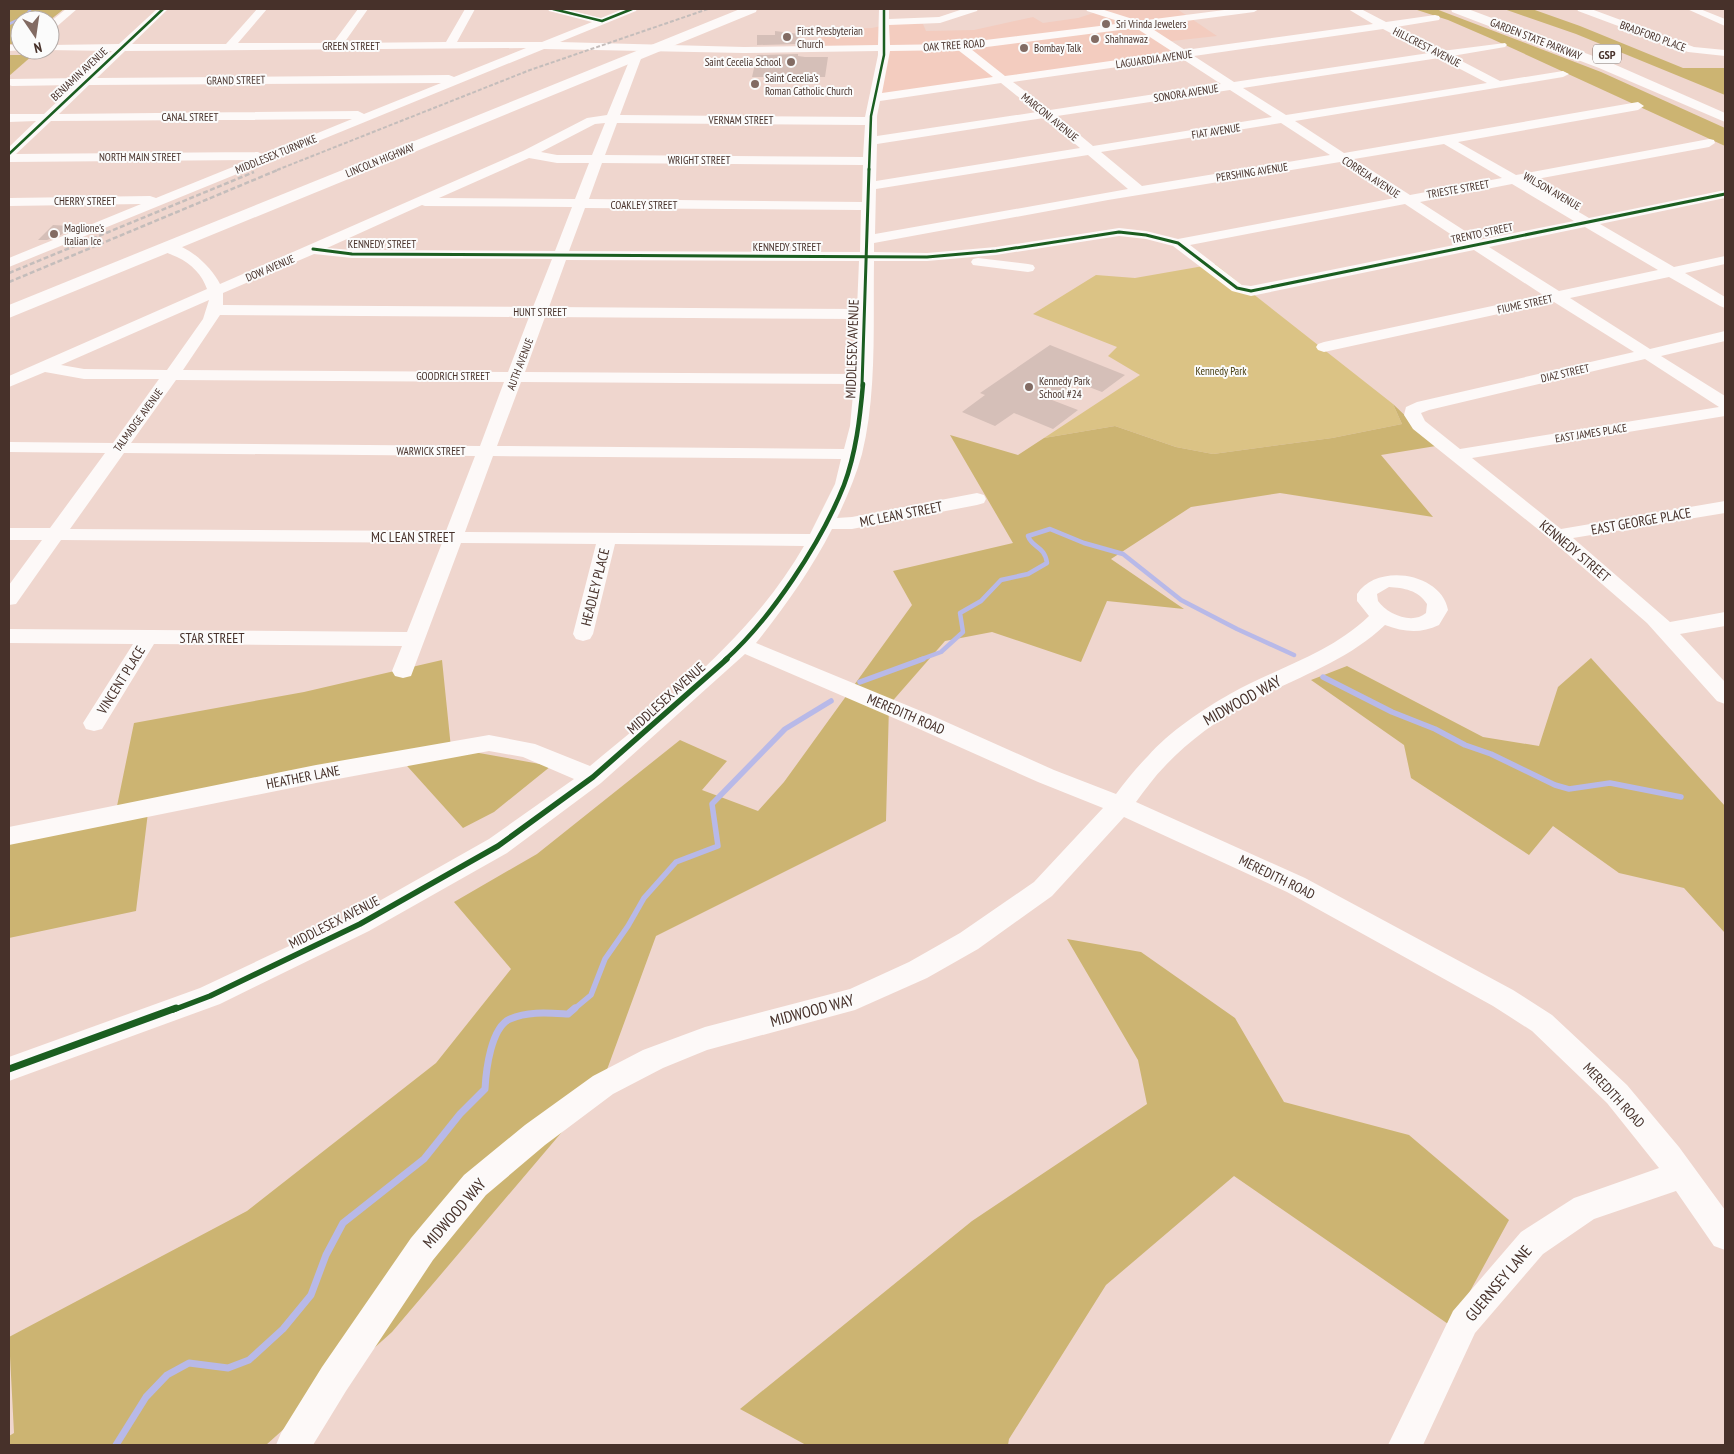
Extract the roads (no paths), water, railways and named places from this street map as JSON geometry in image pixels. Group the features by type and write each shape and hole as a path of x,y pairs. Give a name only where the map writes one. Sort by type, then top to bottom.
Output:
{"main road":[{"name":"LINCOLN HIGHWAY","path":"9,312 751,9"},
{"name":"GARDEN STATE PARKWAY","path":"1457,9 1490,15 1595,49 1725,104"},
{"path":"1438,14 1472,19 1490,15"},
{"name":"GARDEN STATE PARKWAY","path":"1490,15 1725,118"}],"street":[{"name":"BENJAMIN AVENUE","path":"9,156 163,9"},
{"path":"229,47 262,9"},
{"path":"336,46 363,9"},
{"path":"450,45 470,9"},
{"path":"554,9 602,21"},
{"name":"MIDDLESEX TURNPIKE","path":"9,263 632,9"},
{"name":"MIDDLESEX AVENUE","path":"9,1069 210,996 360,924 498,846 593,777 742,645 766,616 821,532 844,484 859,426 863,379 871,121 874,98 883,63 884,9"},
{"path":"885,22 940,20 973,9"},
{"name":"CORREJA AVENUE","path":"1093,9 1137,24 1230,86 1725,403"},
{"name":"OAK TREE ROAD","path":"652,49 884,48 959,45 1031,39 1254,9"},
{"name":"HILLCREST AVENUE","path":"1353,9 1500,85"},
{"name":"BRADFORD PLACE","path":"1582,9 1692,50 1725,53"},
{"path":"1692,9 1725,24"},
{"path":"60,19 71,10"},
{"name":"LAGUARDIA AVENUE","path":"874,98 1385,26 1438,14"},
{"name":"GREEN STREET","path":"60,48 544,45 652,49"},
{"name":"MARCONI AVENUE","path":"959,45 1047,114 1139,191"},
{"name":"SONORA AVENUE","path":"870,141 1501,45"},
{"name":"AUTH AVENUE","path":"403,671 636,56"},
{"name":"FIAT AVENUE","path":"869,186 1563,74"},
{"name":"GRAND STREET","path":"12,82 460,79"},
{"name":"PERSHING AVENUE","path":"867,248 1139,191 1342,158 1638,106"},
{"name":"CANAL STREET","path":"9,118 371,115"},
{"name":"DOW AVENUE","path":"9,382 528,154 559,140 589,122 598,119 612,119"},
{"name":"VERNAM STREET","path":"612,119 871,121"},
{"name":"WILSON AVENUE","path":"1446,140 1725,304"},
{"name":"TRIESTE STREET","path":"1178,243 1708,143"},
{"name":"WRIGHT STREET","path":"528,154 550,159 597,160 870,161"},
{"name":"NORTH MAIN STREET","path":"9,156 271,156"},
{"name":"TRENTO STREET","path":"1242,290 1478,245 1725,194"},
{"name":"CHERRY STREET","path":"9,202 161,200"},
{"name":"COAKLEY STREET","path":"421,201 450,204 868,206"},
{"name":"KENNEDY STREET","path":"927,257 996,251 1111,232 1146,235 1178,243 1242,290"},
{"path":"167,247 196,262 215,291"},
{"name":"KENNEDY STREET","path":"313,249 342,254 560,255 867,248 927,257 1028,268"},
{"path":"9,252 37,251"},
{"name":"FIUME STREET","path":"1324,348 1725,260"},
{"name":"TALMADGE AVENUE","path":"9,599 198,337 214,310 217,297 215,291"},
{"name":"HUNT STREET","path":"214,310 865,314"},
{"name":"DIAZ STREET","path":"1413,418 1412,411 1423,406 1725,336"},
{"name":"GOODRICH STREET","path":"43,368 84,374 863,379"},
{"name":"EAST JAMES PLACE","path":"1457,455 1725,411"},
{"name":"KENNEDY STREET","path":"1413,418 1557,535 1654,618 1725,696"},
{"name":"WARWICK STREET","path":"9,448 853,454"},
{"name":"MC LEAN STREET","path":"9,534 607,539 821,532 852,523 977,499"},
{"name":"EAST GEORGE PLACE","path":"1557,535 1725,507"},
{"name":"HEADLEY PLACE","path":"583,634 607,539"},
{"name":"MIDWOOD WAY","path":"293,1445 334,1379 422,1249 475,1185 535,1135 603,1085 653,1059 705,1039 855,999 927,965 969,941 1043,889 1120,805 1157,760 1197,726 1238,699 1333,654 1360,637 1381,617"},
{"path":"1665,630 1725,619"},
{"name":"STAR STREET","path":"9,636 415,639"},
{"name":"VINCENT PLACE","path":"94,724 148,637"},
{"name":"MEREDITH ROAD","path":"742,645 925,722 1046,776 1120,805 1296,885 1494,993 1534,1018 1617,1094 1681,1174 1725,1235"},
{"name":"HEATHER LANE","path":"9,836 316,774 489,743 527,750 593,777"},
{"name":"GUERNSEY LANE","path":"1405,1445 1464,1322 1532,1243 1585,1208 1681,1174"}],"waterway":[{"path":"9,24 24,17 31,9"},
{"path":"919,660 941,652 963,632 960,613 981,601 1001,580 1028,574 1047,563 1044,553 1032,543 1028,536 1050,529 1084,543 1123,554 1181,600 1237,629 1294,655"},
{"path":"860,682 923,659"},
{"path":"1323,677 1392,712 1435,729 1465,745 1491,754 1555,785 1569,789 1610,783 1681,797"},
{"path":"573,1010 591,995 605,959 628,926 644,898 676,862 718,846 712,804 785,729 831,701"},
{"path":"116,1445 146,1397 167,1375 189,1363 228,1368 249,1360 283,1329 311,1295 326,1255 343,1223 424,1159 460,1114 485,1089 491,1050 498,1031 504,1024 517,1016 539,1013 568,1014 575,1008"}],"railway":[{"path":"277,170 530,70 708,9"},
{"path":"9,282 280,169"},
{"path":"9,273 254,172"}],"place":[{"name":"Sri Vrinda Jewelers","path":"1106,24"},
{"name":"First Presbyterian Church","path":"787,37"},
{"name":"Shahnawaz","path":"1095,39"},
{"name":"Bombay Talk","path":"1024,48"},
{"name":"Saint Cecelia School","path":"791,62"},
{"name":"Saint Cecelia's Roman Catholic Church","path":"755,84"},
{"name":"Maglione's Italian Ice","path":"54,234"},
{"name":"Kennedy Park School #24","path":"1029,387"}],"park label":[{"name":"Kennedy Park","path":"1221,371"}]}
